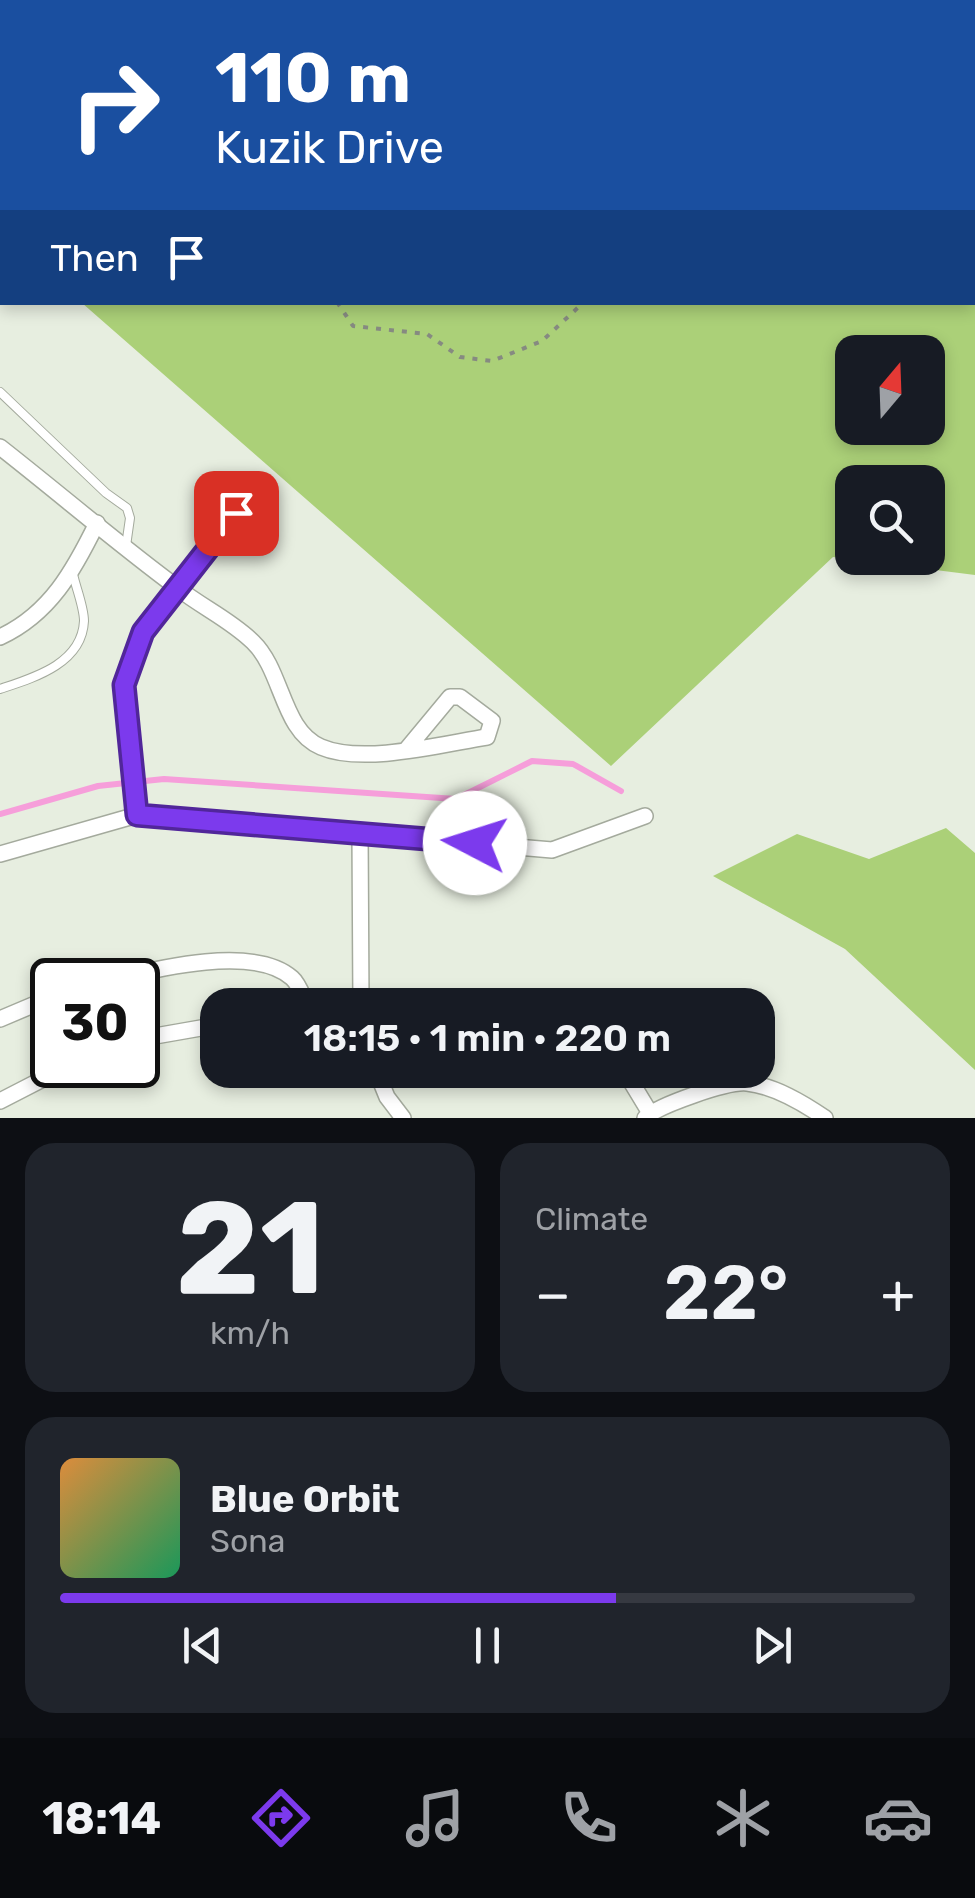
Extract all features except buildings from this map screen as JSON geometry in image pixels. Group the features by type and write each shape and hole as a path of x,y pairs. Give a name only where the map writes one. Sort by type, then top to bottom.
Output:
{"street":[{"path":"0,447 176,587 254,643 280,681 287,714 320,747 378,754 406,750 487,737 492,721 460,697 450,697 406,750"},
{"path":"137,815 124,685 143,632 256,488"},
{"path":"0,637 37,612 73,574 97,523"},
{"path":"0,854 137,815 552,850 645,816"},
{"path":"360,832 361,988"},
{"path":"160,969 227,960 272,966 294,979 298,988"},
{"path":"0,1019 30,1006"},
{"path":"160,1036 200,1028"},
{"path":"633,1088 647,1115 745,1082 790,1096 825,1118"},
{"path":"0,1101 30,1086"},
{"path":"383,1088 404,1118"}],"lane":[{"path":"0,392 106,493 128,508 126,546"},
{"path":"0,688 38,676 64,660 80,638 84,620 73,574"}],"path":[{"path":"339,305 353,326 427,334 460,357 492,361 542,340 581,305"}],"green space":[{"path":"84,305 975,305 975,575 945,571 945,465 835,465 833,557 611,766"},
{"path":"946,828 975,853 975,1070 845,949 713,876 797,834 869,859"}],"waterway":[{"path":"0,814 98,786 164,779 456,799 532,761 573,764 621,791"}],"route":[{"path":"236,513 143,632 124,685 137,815 475,843"}]}
